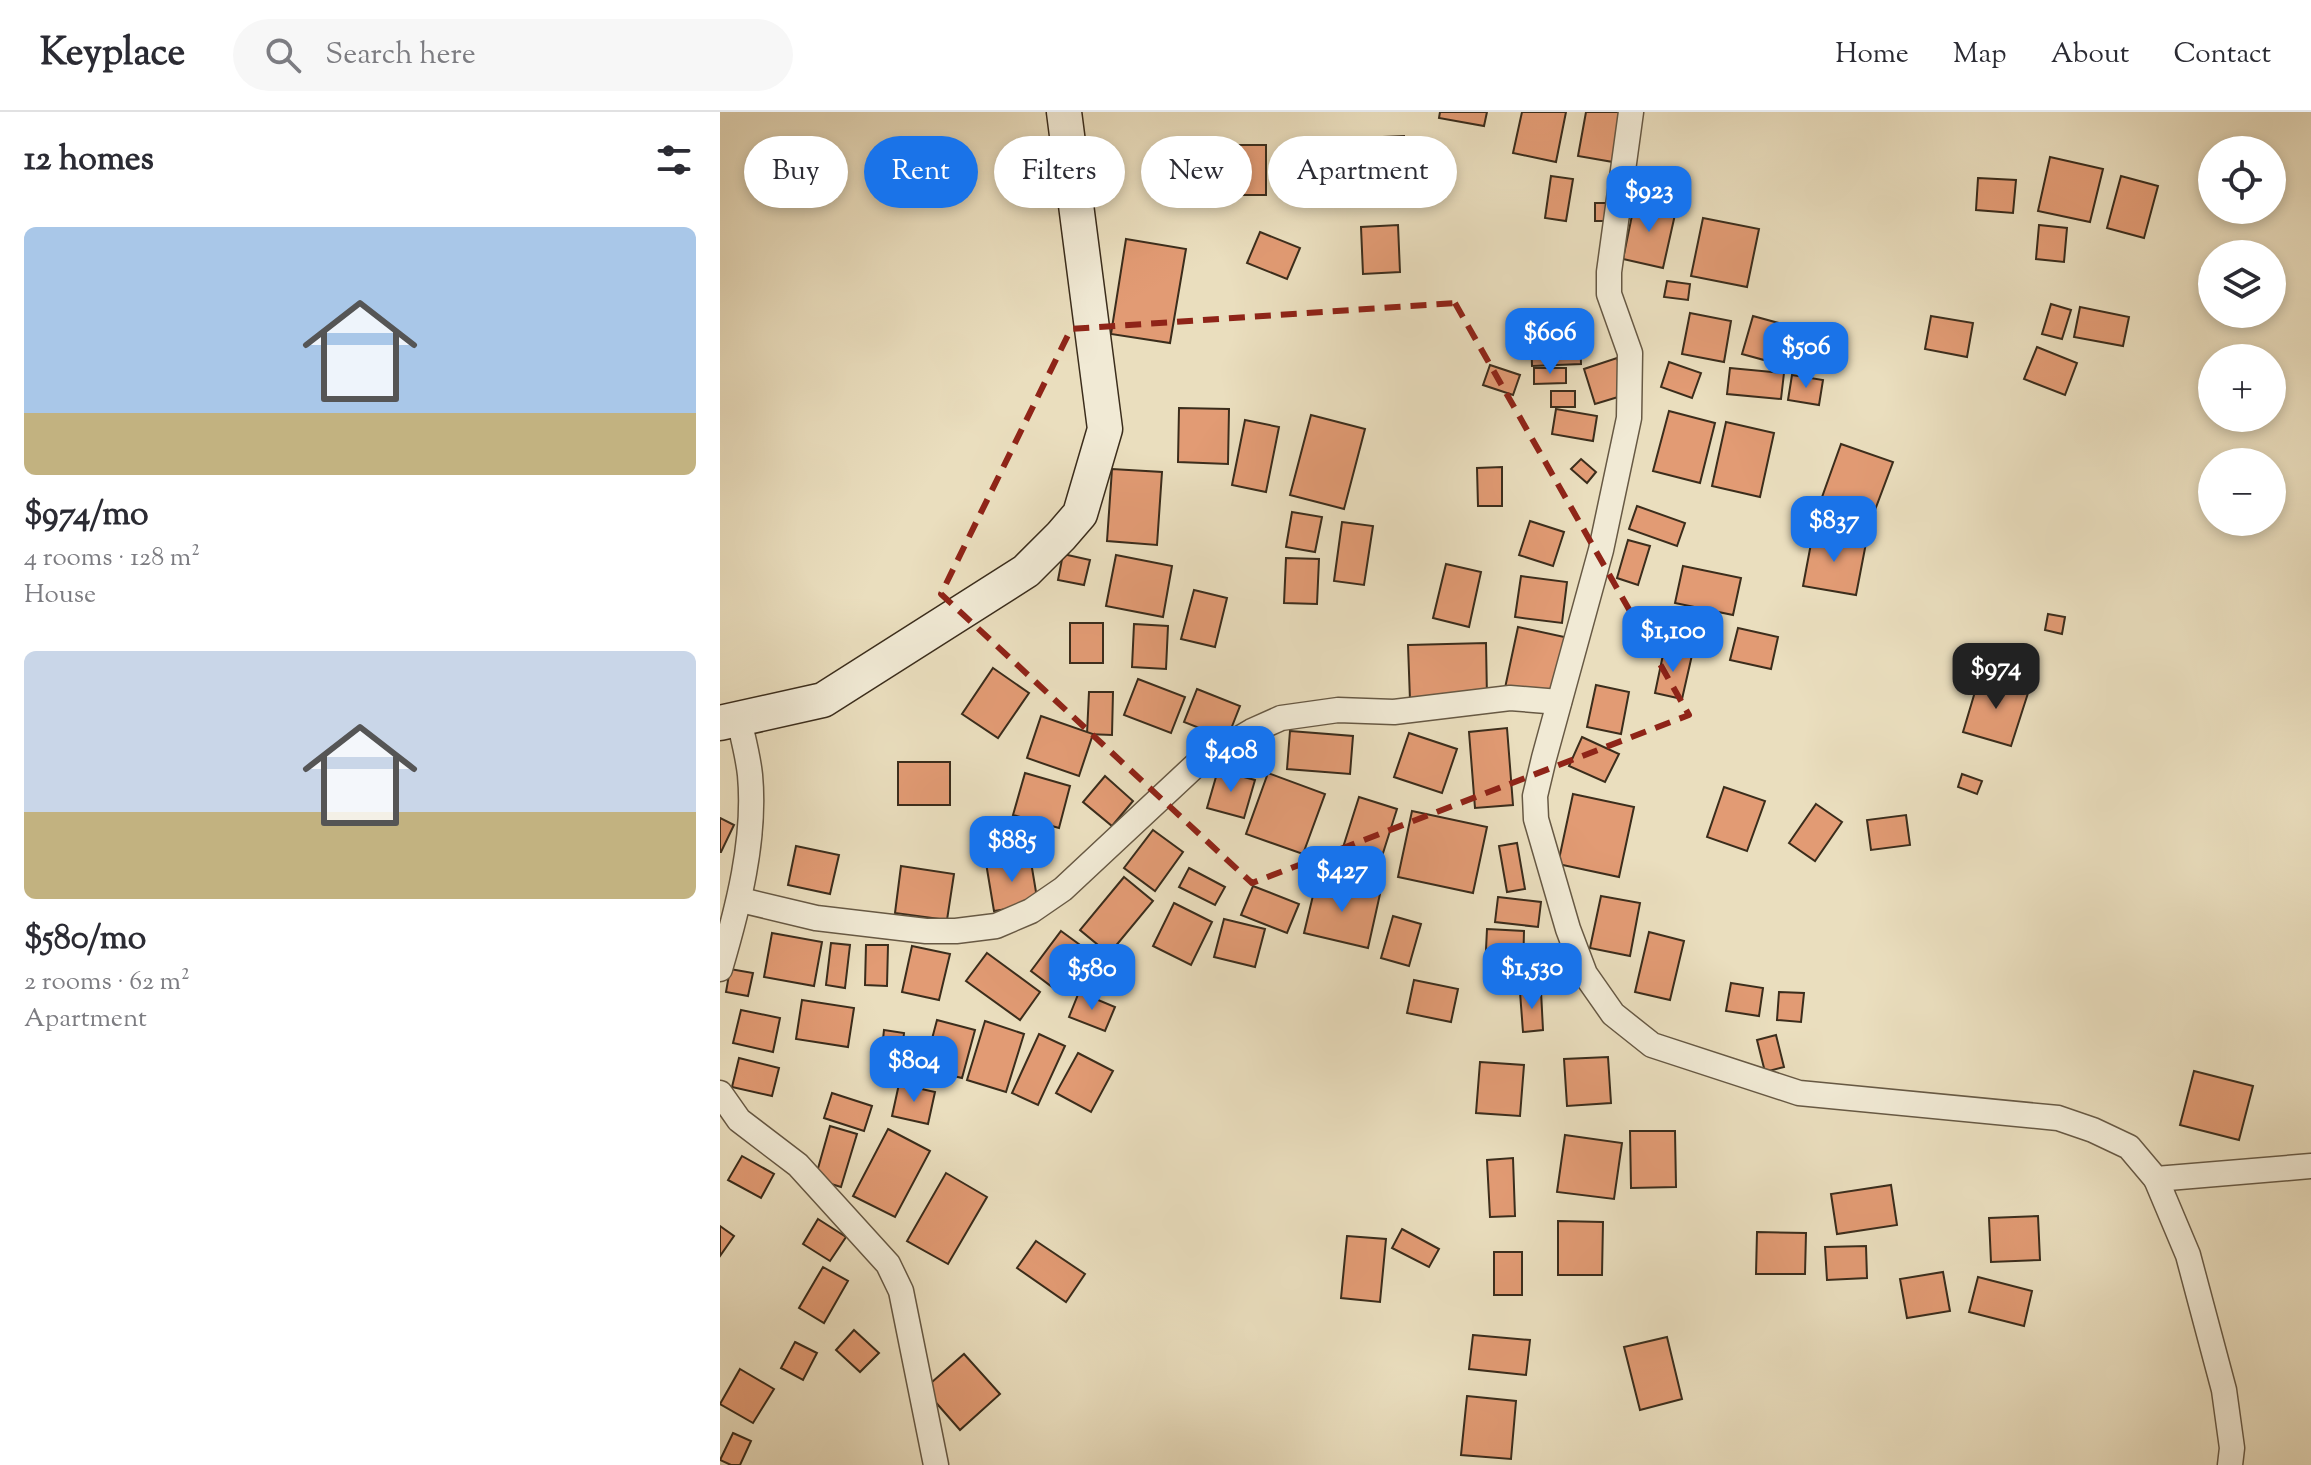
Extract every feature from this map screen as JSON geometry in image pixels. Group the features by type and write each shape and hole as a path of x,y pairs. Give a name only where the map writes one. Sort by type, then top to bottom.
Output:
{"street":[{"path":"720,969 741,900 748,827 750,775 730,722 823,700 835,693 1026,571 1080,514 1105,429 1064,112"},
{"path":"1631,112 1609,272 1609,294 1630,353 1629,418 1601,550 1535,796 1536,819 1568,929 1585,974 1613,1014 1652,1045 1799,1093 2058,1118 2129,1147 2156,1179 2188,1255 2224,1390 2232,1448 2230,1465"},
{"path":"741,900 816,918 926,931 996,926 1031,911 1063,889 1198,763 1281,718 1338,710 1394,712 1444,708 1510,698 1559,702"},
{"path":"720,1093 739,1120 798,1165 888,1264 901,1291 936,1465"},
{"path":"2156,1179 2311,1166"}],"highlighted area":[{"path":"1455,303 1689,715 1252,883 941,594 1071,329"}],"building":[{"path":"1440,112 1487,112 1484,126 1439,118"},
{"path":"1522,112 1566,112 1556,162 1513,153"},
{"path":"1586,112 1622,112 1613,162 1578,156"},
{"path":"1252,145 1266,145 1266,195 1252,195"},
{"path":"2050,157 2103,169 2090,222 2038,211"},
{"path":"1551,176 1573,179 1566,221 1545,218"},
{"path":"2121,176 2158,186 2144,238 2107,228"},
{"path":"1978,178 2016,180 2013,213 1976,210"},
{"path":"1635,201 1676,210 1663,268 1623,259"},
{"path":"1595,203 1609,203 1609,221 1595,221"},
{"path":"1703,218 1759,229 1747,287 1691,276"},
{"path":"1398,225 1400,272 1363,274 1361,227"},
{"path":"2039,225 2067,228 2064,262 2036,259"},
{"path":"1260,232 1300,248 1287,279 1247,263"},
{"path":"1126,239 1186,249 1170,343 1111,334"},
{"path":"1667,281 1690,284 1688,300 1664,297"},
{"path":"2051,304 2071,310 2062,339 2042,334"},
{"path":"2080,307 2129,317 2123,346 2074,337"},
{"path":"1690,313 1731,321 1724,362 1682,354"},
{"path":"1753,316 1808,331 1797,369 1742,354"},
{"path":"1931,316 1973,323 1967,357 1925,349"},
{"path":"1580,327 1581,364 1532,366 1531,328"},
{"path":"2037,347 2077,363 2065,395 2024,379"},
{"path":"1617,358 1628,394 1595,404 1584,369"},
{"path":"1669,362 1701,373 1692,398 1661,387"},
{"path":"1490,365 1520,375 1513,395 1483,385"},
{"path":"1534,368 1566,368 1566,383 1534,384"},
{"path":"1730,368 1784,373 1781,399 1727,394"},
{"path":"1792,375 1823,380 1819,405 1788,400"},
{"path":"1551,391 1575,391 1575,407 1551,407"},
{"path":"1179,408 1229,409 1228,464 1178,462"},
{"path":"1556,409 1597,416 1593,441 1552,434"},
{"path":"1669,411 1715,423 1700,483 1653,471"},
{"path":"1311,415 1365,429 1344,509 1290,495"},
{"path":"1245,420 1279,427 1266,492 1232,485"},
{"path":"1726,422 1774,433 1760,497 1712,486"},
{"path":"1841,444 1893,462 1872,518 1821,500"},
{"path":"1581,459 1596,472 1587,483 1571,469"},
{"path":"1502,467 1502,506 1478,506 1477,468"},
{"path":"1112,469 1162,472 1157,545 1107,541"},
{"path":"1637,506 1685,523 1677,546 1629,529"},
{"path":"1292,512 1322,517 1315,552 1286,547"},
{"path":"1530,521 1564,532 1553,566 1519,555"},
{"path":"1342,522 1373,526 1364,585 1334,581"},
{"path":"1813,533 1866,543 1856,595 1803,586"},
{"path":"1628,540 1650,546 1638,585 1617,578"},
{"path":"1063,554 1090,560 1084,585 1058,580"},
{"path":"1116,555 1172,566 1163,617 1106,606"},
{"path":"1286,558 1319,559 1317,604 1284,603"},
{"path":"1446,564 1481,572 1469,627 1433,618"},
{"path":"1683,566 1741,578 1733,615 1675,603"},
{"path":"1521,576 1567,582 1562,623 1515,617"},
{"path":"1194,590 1227,598 1215,647 1181,639"},
{"path":"2048,614 2065,617 2062,634 2045,630"},
{"path":"1070,623 1103,623 1103,663 1070,663"},
{"path":"1134,624 1168,626 1166,669 1132,667"},
{"path":"1518,627 1569,638 1555,699 1505,688"},
{"path":"1738,628 1778,637 1771,669 1730,660"},
{"path":"1486,643 1487,698 1410,700 1408,645"},
{"path":"1664,650 1692,655 1682,699 1655,693"},
{"path":"993,668 1029,693 998,738 962,714"},
{"path":"1980,675 2029,690 2011,746 1963,732"},
{"path":"1138,679 1185,697 1171,733 1124,715"},
{"path":"1596,685 1629,692 1621,734 1587,727"},
{"path":"1197,689 1240,706 1227,739 1184,722"},
{"path":"1089,692 1113,692 1112,735 1087,734"},
{"path":"1041,716 1093,734 1079,776 1027,758"},
{"path":"1507,728 1513,805 1475,808 1469,732"},
{"path":"1290,731 1353,736 1350,774 1287,769"},
{"path":"1409,733 1457,749 1442,793 1394,777"},
{"path":"1582,737 1619,754 1605,782 1569,766"},
{"path":"898,762 950,762 950,805 898,805"},
{"path":"1218,770 1255,780 1244,818 1207,808"},
{"path":"1025,773 1070,786 1059,828 1013,815"},
{"path":"1268,773 1325,794 1303,854 1246,834"},
{"path":"1962,774 1982,781 1977,794 1958,787"},
{"path":"1105,776 1133,801 1112,826 1083,802"},
{"path":"1724,787 1765,801 1747,851 1707,837"},
{"path":"1573,794 1634,807 1619,877 1558,864"},
{"path":"1359,797 1397,809 1377,872 1339,860"},
{"path":"1816,804 1842,822 1815,861 1789,843"},
{"path":"1412,811 1487,827 1473,893 1398,877"},
{"path":"1906,815 1910,845 1871,850 1867,820"},
{"path":"720,818 734,825 721,852 720,852"},
{"path":"1153,830 1183,852 1155,891 1124,868"},
{"path":"1517,843 1525,889 1507,892 1499,846"},
{"path":"796,846 839,855 830,894 788,885"},
{"path":"1030,856 1038,904 994,911 986,863"},
{"path":"901,866 954,874 947,920 895,913"},
{"path":"1189,868 1225,887 1215,905 1179,887"},
{"path":"1124,877 1153,901 1109,954 1080,930"},
{"path":"1317,879 1380,894 1368,948 1304,933"},
{"path":"1253,886 1299,904 1287,933 1241,915"},
{"path":"1601,896 1640,903 1630,956 1590,948"},
{"path":"1498,897 1541,902 1538,927 1495,922"},
{"path":"1174,903 1212,922 1191,965 1153,946"},
{"path":"1393,916 1421,924 1409,966 1381,958"},
{"path":"1224,919 1265,929 1255,967 1214,957"},
{"path":"1487,929 1524,931 1523,972 1485,970"},
{"path":"1061,931 1091,953 1060,993 1031,971"},
{"path":"1649,932 1684,941 1670,1000 1635,992"},
{"path":"772,933 822,942 814,986 764,977"},
{"path":"831,943 850,945 845,988 826,985"},
{"path":"866,945 888,945 887,986 865,985"},
{"path":"912,946 950,954 939,1000 902,992"},
{"path":"987,953 1040,992 1020,1020 966,981"},
{"path":"730,969 753,973 748,996 726,992"},
{"path":"1414,980 1458,989 1451,1022 1407,1013"},
{"path":"1731,983 1763,988 1759,1016 1726,1011"},
{"path":"1541,991 1543,1030 1523,1032 1520,992"},
{"path":"1079,992 1115,1007 1105,1031 1069,1017"},
{"path":"1779,992 1804,993 1801,1022 1777,1020"},
{"path":"802,1000 854,1008 848,1047 796,1039"},
{"path":"741,1010 780,1018 773,1052 733,1043"},
{"path":"937,1020 975,1030 962,1078 924,1069"},
{"path":"985,1021 1024,1034 1006,1092 967,1080"},
{"path":"884,1030 904,1033 902,1052 882,1049"},
{"path":"1039,1034 1065,1046 1038,1105 1012,1093"},
{"path":"1776,1035 1784,1067 1765,1072 1757,1040"},
{"path":"1078,1053 1113,1071 1091,1112 1056,1093"},
{"path":"1608,1057 1611,1103 1567,1106 1564,1059"},
{"path":"739,1058 779,1068 772,1096 732,1087"},
{"path":"1480,1062 1524,1065 1520,1116 1476,1113"},
{"path":"2194,1071 2253,1086 2239,1140 2180,1125"},
{"path":"899,1084 935,1092 928,1124 892,1116"},
{"path":"832,1093 872,1106 864,1131 824,1118"},
{"path":"830,1126 857,1134 841,1187 815,1179"},
{"path":"888,1129 930,1151 895,1217 853,1196"},
{"path":"1630,1131 1675,1131 1676,1187 1631,1188"},
{"path":"1565,1135 1622,1143 1614,1199 1557,1192"},
{"path":"742,1156 774,1174 761,1198 728,1180"},
{"path":"1513,1158 1515,1216 1490,1217 1487,1160"},
{"path":"946,1173 987,1197 948,1264 907,1241"},
{"path":"1891,1185 1897,1225 1837,1234 1831,1194"},
{"path":"2038,1216 2040,1260 1991,1262 1989,1218"},
{"path":"818,1219 846,1237 830,1261 803,1244"},
{"path":"1558,1221 1603,1222 1602,1275 1558,1275"},
{"path":"720,1226 734,1236 720,1256"},
{"path":"1402,1229 1439,1249 1429,1267 1392,1248"},
{"path":"1757,1232 1806,1233 1805,1274 1756,1274"},
{"path":"1347,1236 1386,1239 1380,1302 1341,1298"},
{"path":"1036,1241 1085,1274 1066,1302 1017,1268"},
{"path":"1866,1246 1867,1278 1827,1280 1825,1247"},
{"path":"1494,1252 1522,1252 1522,1295 1494,1295"},
{"path":"823,1267 848,1281 824,1323 799,1308"},
{"path":"1943,1272 1950,1311 1907,1318 1900,1279"},
{"path":"1978,1277 2032,1291 2024,1326 1969,1312"},
{"path":"854,1330 879,1353 860,1372 836,1350"},
{"path":"1473,1335 1530,1340 1526,1375 1469,1369"},
{"path":"1667,1337 1682,1399 1640,1410 1624,1347"},
{"path":"795,1342 817,1353 803,1380 781,1368"},
{"path":"964,1354 1000,1394 960,1430 924,1389"},
{"path":"740,1369 774,1389 753,1423 720,1404"},
{"path":"1467,1396 1516,1401 1511,1459 1461,1455"},
{"path":"733,1433 751,1441 740,1465 720,1460"}]}
